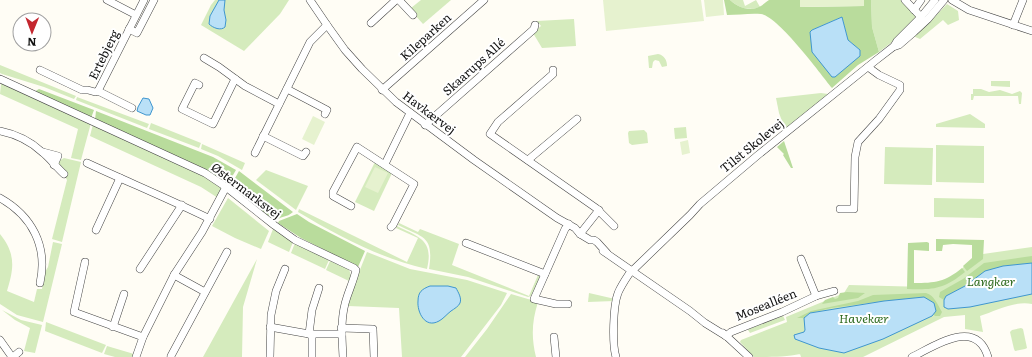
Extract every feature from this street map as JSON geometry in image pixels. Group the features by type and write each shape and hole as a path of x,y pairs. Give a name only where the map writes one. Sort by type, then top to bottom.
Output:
{"street":[{"path":"107,0 136,14"},
{"name":"Ertebjerg","path":"98,91 144,0"},
{"name":"Ertebjerg","path":"129,29 137,33 154,0"},
{"path":"311,2 320,0"},
{"path":"371,23 396,0"},
{"path":"399,0 413,15"},
{"name":"Kileparken","path":"382,90 484,0"},
{"path":"905,0 921,17"},
{"path":"914,10 921,0"},
{"name":"Tilst Skolevej","path":"616,357 613,345 616,302 622,285 631,272 700,204 758,155 893,47 935,0"},
{"name":"Tilst Skolevej","path":"893,47 899,45 914,32 928,19 944,0"},
{"path":"952,0 969,10 1032,32"},
{"path":"1013,25 1023,0"},
{"name":"Havkærvej","path":"311,2 345,50 382,90 410,113 568,225 573,231 590,240 592,244 607,253 631,272 690,311 704,323 726,336 750,357"},
{"path":"255,153 310,42 327,25"},
{"name":"Skaarups Allé","path":"425,125 534,29 535,25"},
{"path":"204,58 245,86 279,104"},
{"path":"840,209 854,209 858,142 880,117 901,87 868,67"},
{"path":"40,70 82,90 98,91 132,108"},
{"path":"553,70 553,74 502,118 490,134 599,210 614,226"},
{"path":"199,84 195,83 182,109 213,124 235,79"},
{"name":"Østermarksvej","path":"0,80 205,172 295,240 354,268 356,270 342,314 343,357"},
{"path":"287,89 327,110 325,114"},
{"path":"385,164 410,113"},
{"path":"528,160 577,119"},
{"path":"0,131 12,133 23,139 42,152 64,174"},
{"path":"264,136 303,156 306,152"},
{"path":"351,206 333,196 333,192 357,147 414,184 391,227"},
{"path":"87,163 210,219"},
{"path":"96,230 120,178"},
{"path":"136,357 143,337 174,275 210,219 226,187"},
{"path":"0,198 19,212 33,228 41,252 43,272 40,283"},
{"path":"140,269 182,205"},
{"path":"580,234 599,210"},
{"path":"566,306 534,299 568,225"},
{"path":"466,243 545,274"},
{"path":"171,356 227,252"},
{"name":"Mosealléen","path":"801,259 816,296"},
{"path":"85,262 74,312 143,337"},
{"path":"270,357 270,327 274,300 285,269"},
{"path":"174,275 205,292"},
{"path":"312,357 312,310 319,288"},
{"name":"Mosealléen","path":"726,336 731,332 782,312 816,296 834,292"},
{"path":"113,327 124,294"},
{"path":"270,327 311,334 373,329 374,357"},
{"path":"912,357 950,339 963,336 970,337 980,343 988,357"},
{"path":"554,337 556,357"},
{"path":"0,340 15,355"}],"green space":[{"path":"215,0 289,0 280,14 244,51 201,25"},
{"path":"421,0 451,0 423,24 411,8"},
{"path":"603,0 701,0 704,21 606,31"},
{"path":"704,0 723,0 724,15 706,17"},
{"path":"724,0 730,0 741,7 753,9 761,6 769,0 800,0 800,7 864,6 864,0 871,0 872,27 879,52 858,65 832,88 788,34 768,17 761,14 727,15","holes":["842,17 848,40 860,50 810,32"]},
{"path":"730,0 743,0 745,6 756,0 760,7 752,9 744,8"},
{"path":"800,0 864,0 864,6 800,7"},
{"path":"871,0 901,0 917,17 896,39 879,52 872,27"},
{"path":"947,4 958,11 959,20 948,25 943,20 920,39 913,36 927,25"},
{"path":"574,19 576,46 542,48 533,33 541,26 537,21"},
{"path":"658,54 665,58 667,66 662,67 659,61 655,60 652,68 649,68 648,56"},
{"path":"0,65 76,96 74,99 44,87 2,74 0,73"},
{"path":"991,81 1010,81 1010,87 991,86"},
{"path":"4,83 91,123 81,160 71,158 78,129 0,94 1,84"},
{"path":"39,89 94,110 91,118 34,92"},
{"path":"973,89 981,89 989,92 1000,90 1012,94 1020,91 1022,93 1021,104 1019,104 1018,96 974,96 973,100 971,100"},
{"path":"821,93 828,94 785,129 779,113 776,98"},
{"path":"77,97 149,124 147,128 76,100"},
{"path":"96,111 213,157 236,170 227,185 95,120"},
{"path":"970,114 985,124 985,128 936,127 936,124"},
{"path":"313,116 325,122 314,145 302,139"},
{"path":"151,123 201,143 199,148 149,129"},
{"path":"93,124 186,166 221,186 222,190 218,198 201,187 90,136"},
{"path":"686,127 687,138 675,139 674,128"},
{"path":"644,130 647,133 648,143 632,145 629,143 629,131"},
{"path":"688,140 690,153 682,155 680,142"},
{"path":"784,141 793,168 791,168 783,155 784,154 777,147"},
{"path":"202,144 245,163 242,170 218,156 201,149"},
{"path":"936,145 984,146 984,183 936,182"},
{"path":"885,147 933,148 932,185 884,184"},
{"path":"64,158 81,162 62,242 52,239 67,180 57,162"},
{"path":"375,162 392,173 374,211 355,202"},
{"path":"375,167 388,173 378,193 365,187"},
{"path":"266,170 308,186 296,210 256,180"},
{"path":"239,171 293,212 276,220 274,223 230,187"},
{"path":"228,198 269,231 261,249 212,226"},
{"path":"934,198 984,199 984,218 934,217"},
{"path":"299,209 407,262 418,238 396,228 397,226 412,233 423,241 426,246 429,259 427,269 410,265 361,246 298,212"},
{"path":"297,214 309,222 365,251 358,267 301,238 278,223 279,221"},
{"path":"399,223 418,232 420,229 459,244 452,265 529,296 538,275 540,277 531,296 528,297 468,277 429,269 430,250 428,244 421,236 398,225"},
{"path":"273,229 293,242 289,252 268,242"},
{"path":"0,234 9,248 12,261 11,275 7,291 34,302 37,289 42,289 53,242 62,244 43,322 17,315 0,304"},
{"path":"936,239 984,240 983,259 967,271 963,266 972,258 972,245 943,245 942,251 936,251"},
{"path":"295,243 329,260 325,269 291,253"},
{"path":"908,243 929,243 929,251 914,250 914,283 940,281 956,273 962,268 965,272 951,282 932,289 907,289"},
{"path":"1032,247 1032,304 1019,303 980,316 983,332 965,329 965,315 944,317 863,357 801,357 800,354 754,357 740,342 741,340 787,322 786,317 844,293 849,285 927,287 950,280 976,255"},
{"path":"367,252 410,269 467,280 507,293 501,305 461,357 402,357 399,308 348,306 352,290"},
{"path":"1032,256 1032,263 1003,266 946,296 944,300 939,297 940,292 963,279 984,263"},
{"path":"257,259 243,307 242,357 203,357"},
{"path":"330,261 349,269 351,276 349,281 326,270"},
{"path":"589,293 615,299 614,301 588,302"},
{"path":"840,293 865,293 858,298 822,304 825,300 833,297 835,299 838,298"},
{"path":"926,293 934,298 942,312 940,316 935,316 933,314 936,311 934,303 924,297 832,308 810,313 804,318 797,318 811,311 858,301 873,295"},
{"path":"511,294 538,302 534,316 533,329 533,343 536,357 465,357 487,329"},
{"path":"2,310 21,320 42,325 35,353 24,351 30,328 15,320"},
{"path":"783,316 785,320 750,333 748,330 749,329"},
{"path":"46,322 106,345 102,353 45,331"},
{"path":"1021,328 1023,329 1027,348 1015,351 1010,332"},
{"path":"107,346 134,354 133,357 115,357 104,354"}],"water":[{"path":"219,0 225,0 224,10 226,20 225,27 221,29 215,28 209,24 210,16"},
{"path":"842,17 848,40 860,50 860,56 835,77 832,77 812,52 810,32"},
{"path":"143,98 149,99 153,108 150,115 137,111"},
{"path":"1032,263 1032,294 970,307 948,309 944,307 944,300 946,296 965,286 985,271 1003,266"},
{"path":"430,286 448,286 456,288 460,295 460,303 458,306 434,323 430,323 423,318 418,305 420,293"},
{"path":"924,297 934,303 936,311 932,316 883,339 844,353 819,348 795,339 794,335 804,332 804,318 810,313 884,301"}],"park label":[{"name":"Langkær","path":"991,282"},
{"name":"Havekær","path":"864,319"}]}
